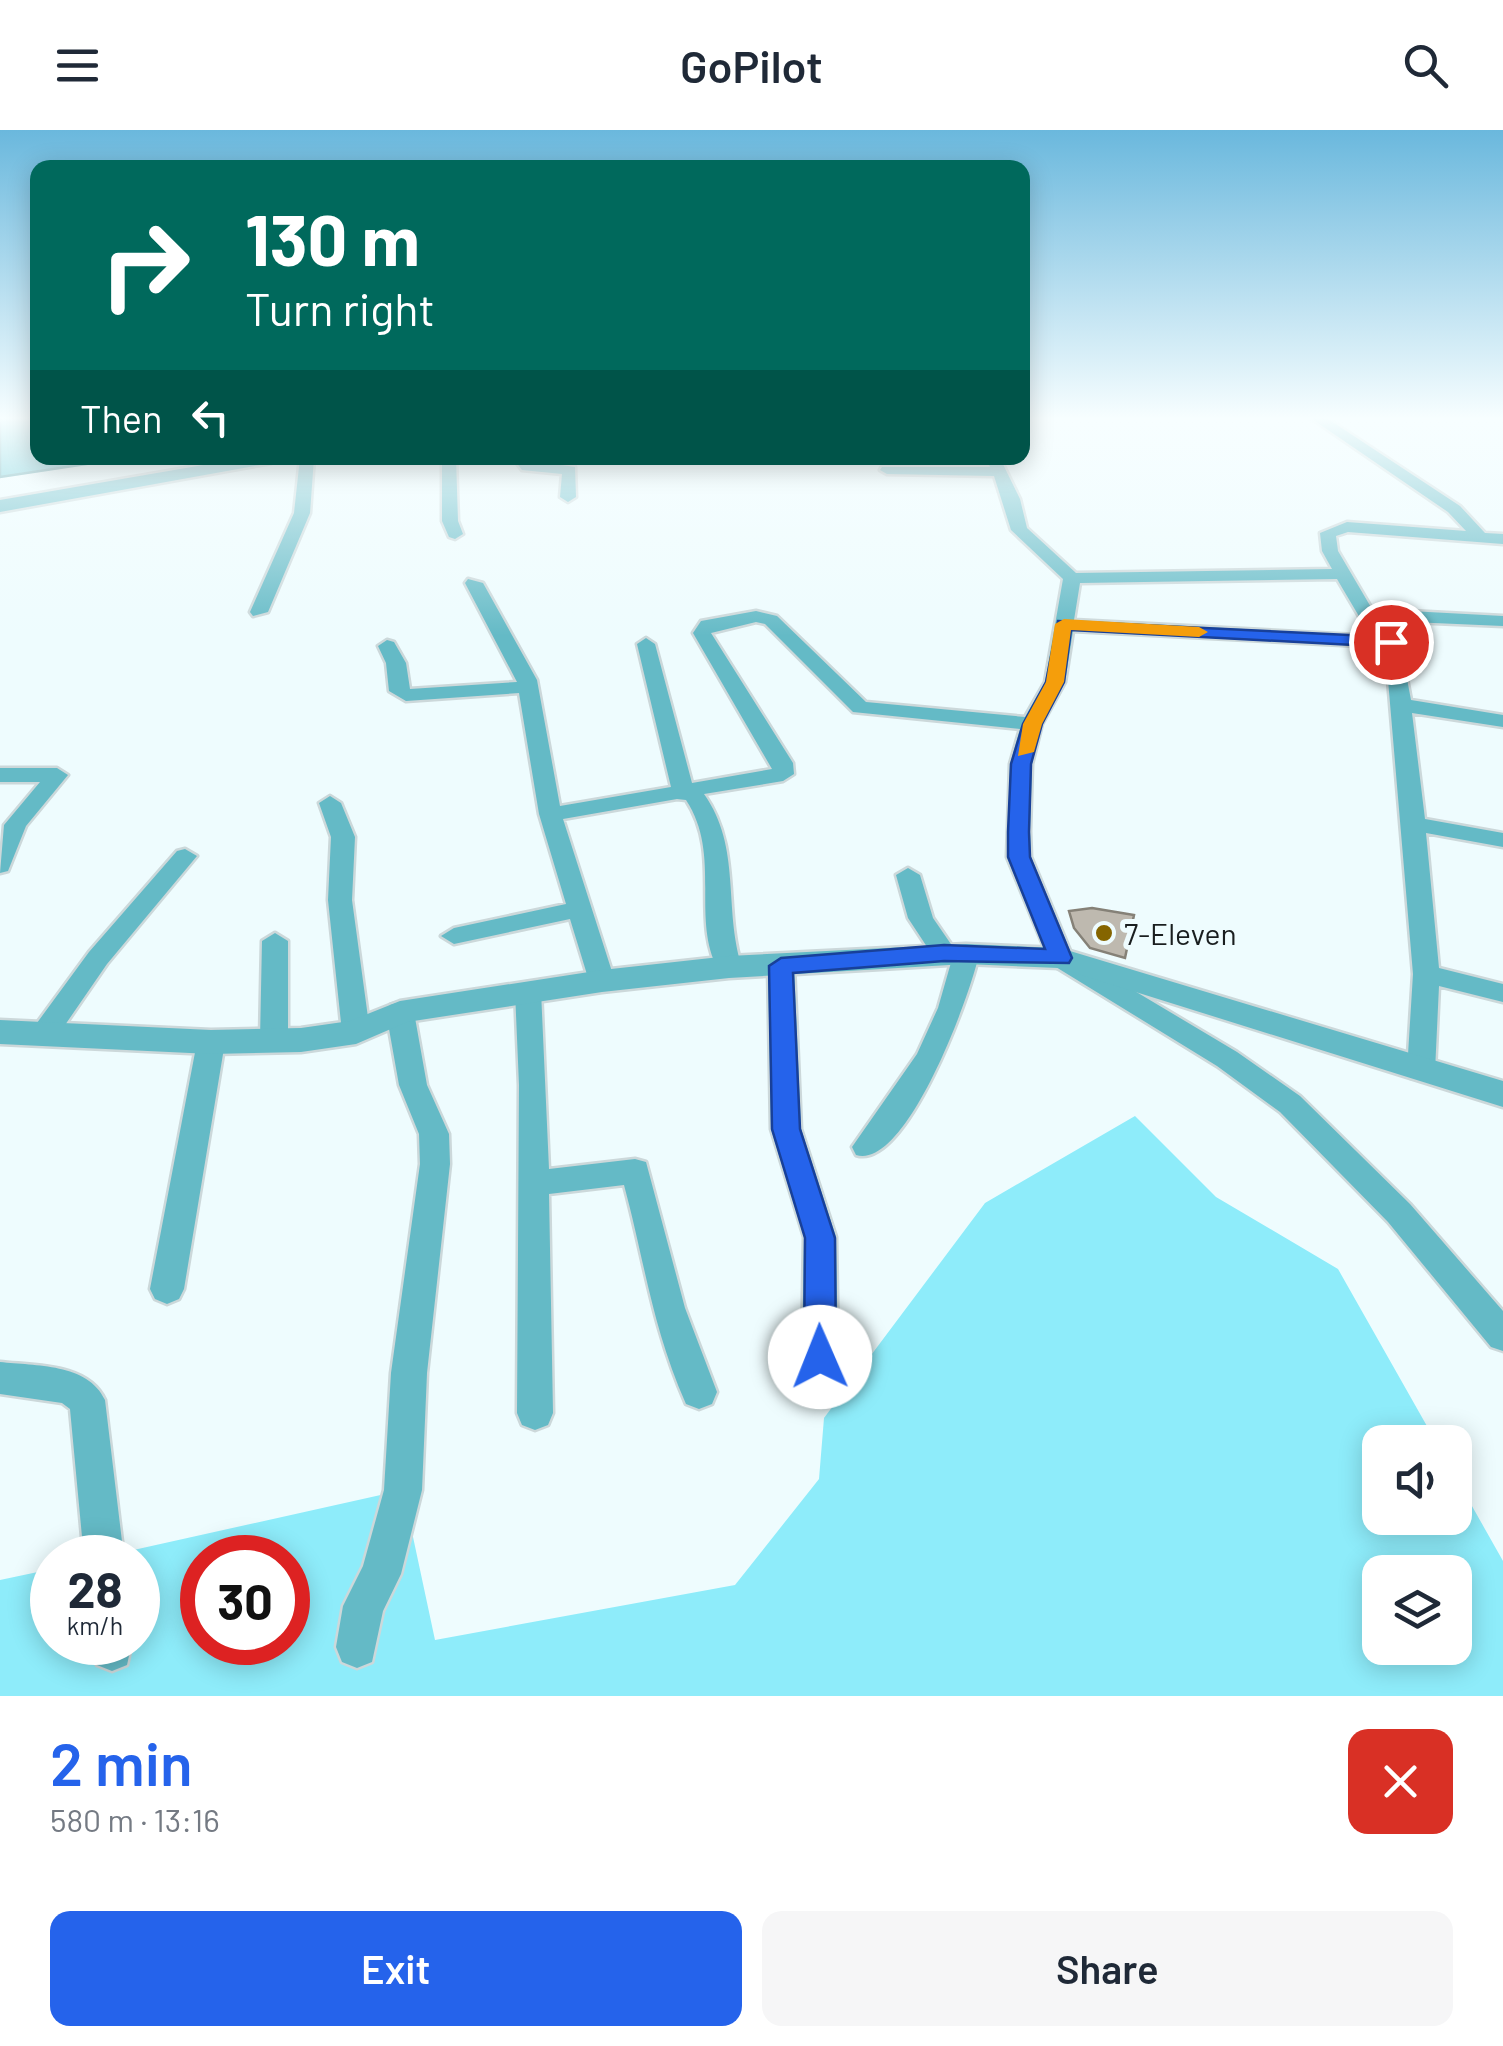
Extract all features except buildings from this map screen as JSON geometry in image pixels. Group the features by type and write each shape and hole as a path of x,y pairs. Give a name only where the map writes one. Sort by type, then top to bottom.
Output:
{"street":[{"path":"0,506 90,490"},
{"path":"259,612 302,513 305,490"},
{"path":"450,490 450,522 455,534"},
{"path":"568,490 568,496"},
{"path":"1005,490 1019,530 1072,578 1341,574"},
{"path":"1426,490 1454,509 1480,537"},
{"path":"1503,539 1347,528 1328,533 1330,551 1366,614 1503,621"},
{"path":"1072,578 1055,682 1032,724 1021,764 1019,857 1060,958 1227,1059 1290,1104 1399,1213 1503,1336"},
{"path":"474,583 527,680 550,814 602,981"},
{"path":"1377,615 1391,642 1414,824 1426,974 1421,1071"},
{"path":"550,814 777,778 784,768 702,634 708,625 756,616 771,620 860,708 1032,724"},
{"path":"1064,624 1391,642"},
{"path":"646,644 688,794 715,839 721,946 729,967"},
{"path":"387,646 396,663 399,692 406,695 526,687"},
{"path":"1401,704 1503,721"},
{"path":"0,775 57,775 11,813 0,866"},
{"path":"330,802 343,836 340,900 356,1032"},
{"path":"1414,824 1503,840"},
{"path":"44,1034 98,958 185,856"},
{"path":"867,1146 936,1051 961,984 955,953 921,918 908,876"},
{"path":"454,936 578,910"},
{"path":"274,1040 275,940"},
{"path":"0,1033 210,1042 274,1040 356,1032 400,1012 602,981 729,967 955,953 1060,958 1503,1094"},
{"path":"781,966 786,1129 820,1238 820,1357"},
{"path":"1426,974 1503,993"},
{"path":"528,991 534,1413"},
{"path":"357,1647 363,1606 385,1563 403,1490 409,1374 435,1164 434,1134 412,1085 400,1012"},
{"path":"1227,1059 1207,1042 1201,1029 1208,1014 1230,1012"},
{"path":"167,1289 210,1042"},
{"path":"532,1184 635,1171 647,1204 654,1254 677,1344 699,1392"},
{"path":"0,1378 69,1388 87,1400 102,1535"}],"shaded area":[{"path":"1135,1116 1216,1197 1338,1269 1426,1425 1362,1425 1362,1535 1472,1535 1472,1506 1503,1561 1503,1696 0,1696 0,1580 30,1574 30,1665 160,1665 160,1544 180,1540 180,1665 310,1665 310,1535 201,1535 403,1490 435,1640 735,1585 819,1479 824,1418 985,1203"}],"slow traffic":[{"path":"1025,752 1032,724 1055,682 1064,624 1199,632"}],"place":[{"name":"7-Eleven","path":"1104,933"}],"route":[{"path":"820,1357 820,1238 786,1129 781,966 944,953 1060,958 1028,884 1019,857 1018,832 1021,764 1032,724 1055,682 1064,624 1391,642"}]}
